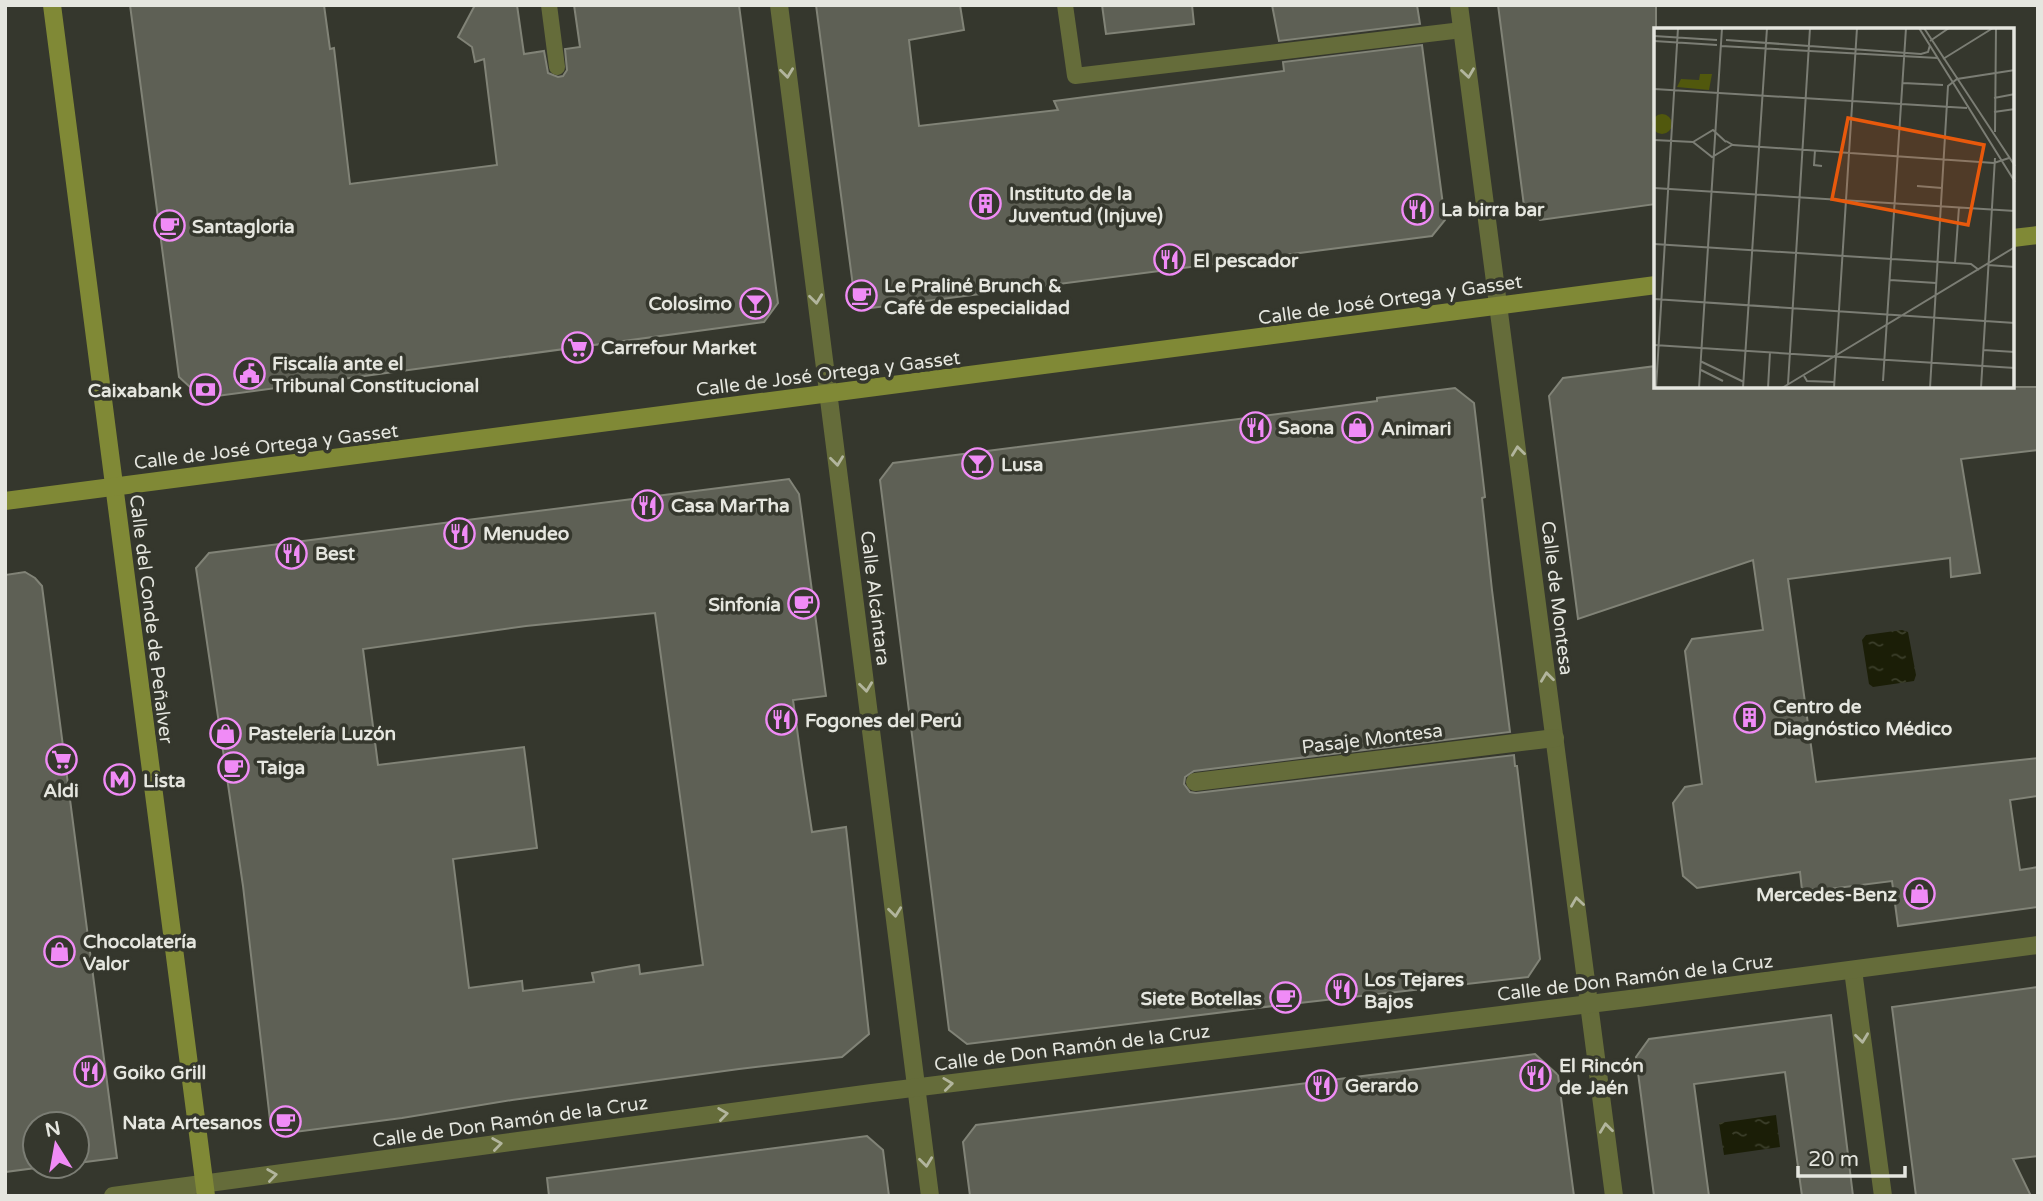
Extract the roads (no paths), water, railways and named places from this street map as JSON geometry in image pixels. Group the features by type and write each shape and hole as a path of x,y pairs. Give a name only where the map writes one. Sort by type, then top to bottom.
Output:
{"street":[{"name":"Calle del Conde de Peñalver","path":"52,5 205,1190"},
{"name":"Calle Alcántara","path":"779,5 930,1196"},
{"name":"Calle de Montesa","path":"1459,5 1614,1196"},
{"path":"2015,238 2038,235"},
{"name":"Calle de José Ortega y Gasset","path":"5,501 1654,285"},
{"name":"Pasaje Montesa","path":"1195,782 1555,738"},
{"name":"Calle de Don Ramón de la Cruz","path":"113,1196 205,1190 917,1088 2038,945"},
{"path":"1853,970 1882,1196"}],"lane":[{"path":"550,5 557,66"},
{"path":"1065,5 1075,76 1462,30"}],"water":[{"path":"1902,630 1908,632 1916,675 1914,681 1873,687 1869,684 1862,640 1866,635"},
{"path":"1776,1115 1780,1147 1724,1155 1719,1123"}],"place":[{"name":"Instituto de la Juventud (Injuve)","path":"986,204"},
{"name":"La birra bar","path":"1418,209"},
{"name":"Santagloria","path":"169,226"},
{"name":"El pescador","path":"1170,260"},
{"name":"Le Praliné Brunch & Café de especialidad","path":"861,296"},
{"name":"Colosimo","path":"755,303"},
{"name":"Carrefour Market","path":"578,347"},
{"name":"Fiscalía ante el Tribunal Constitucional","path":"249,374"},
{"name":"Caixabank","path":"205,390"},
{"name":"Saona","path":"1255,427"},
{"name":"Animari","path":"1358,428"},
{"name":"Lusa","path":"978,464"},
{"name":"Casa MarTha","path":"648,505"},
{"name":"Menudeo","path":"460,533"},
{"name":"Best","path":"292,553"},
{"name":"Sinfonía","path":"804,604"},
{"name":"Centro de Diagnóstico Médico","path":"1750,717"},
{"name":"Fogones del Perú","path":"782,720"},
{"name":"Pastelería Luzón","path":"225,733"},
{"name":"Aldi","path":"61,759"},
{"name":"Taiga","path":"234,767"},
{"name":"Lista","path":"120,780"},
{"name":"Mercedes-Benz","path":"1920,894"},
{"name":"Chocolatería Valor","path":"60,952"},
{"name":"Los Tejares Bajos","path":"1341,990"},
{"name":"Siete Botellas","path":"1285,998"},
{"name":"Goiko Grill","path":"90,1072"},
{"name":"El Rincón de Jaén","path":"1536,1076"},
{"name":"Gerardo","path":"1322,1085"},
{"name":"Nata Artesanos","path":"285,1122"}]}
